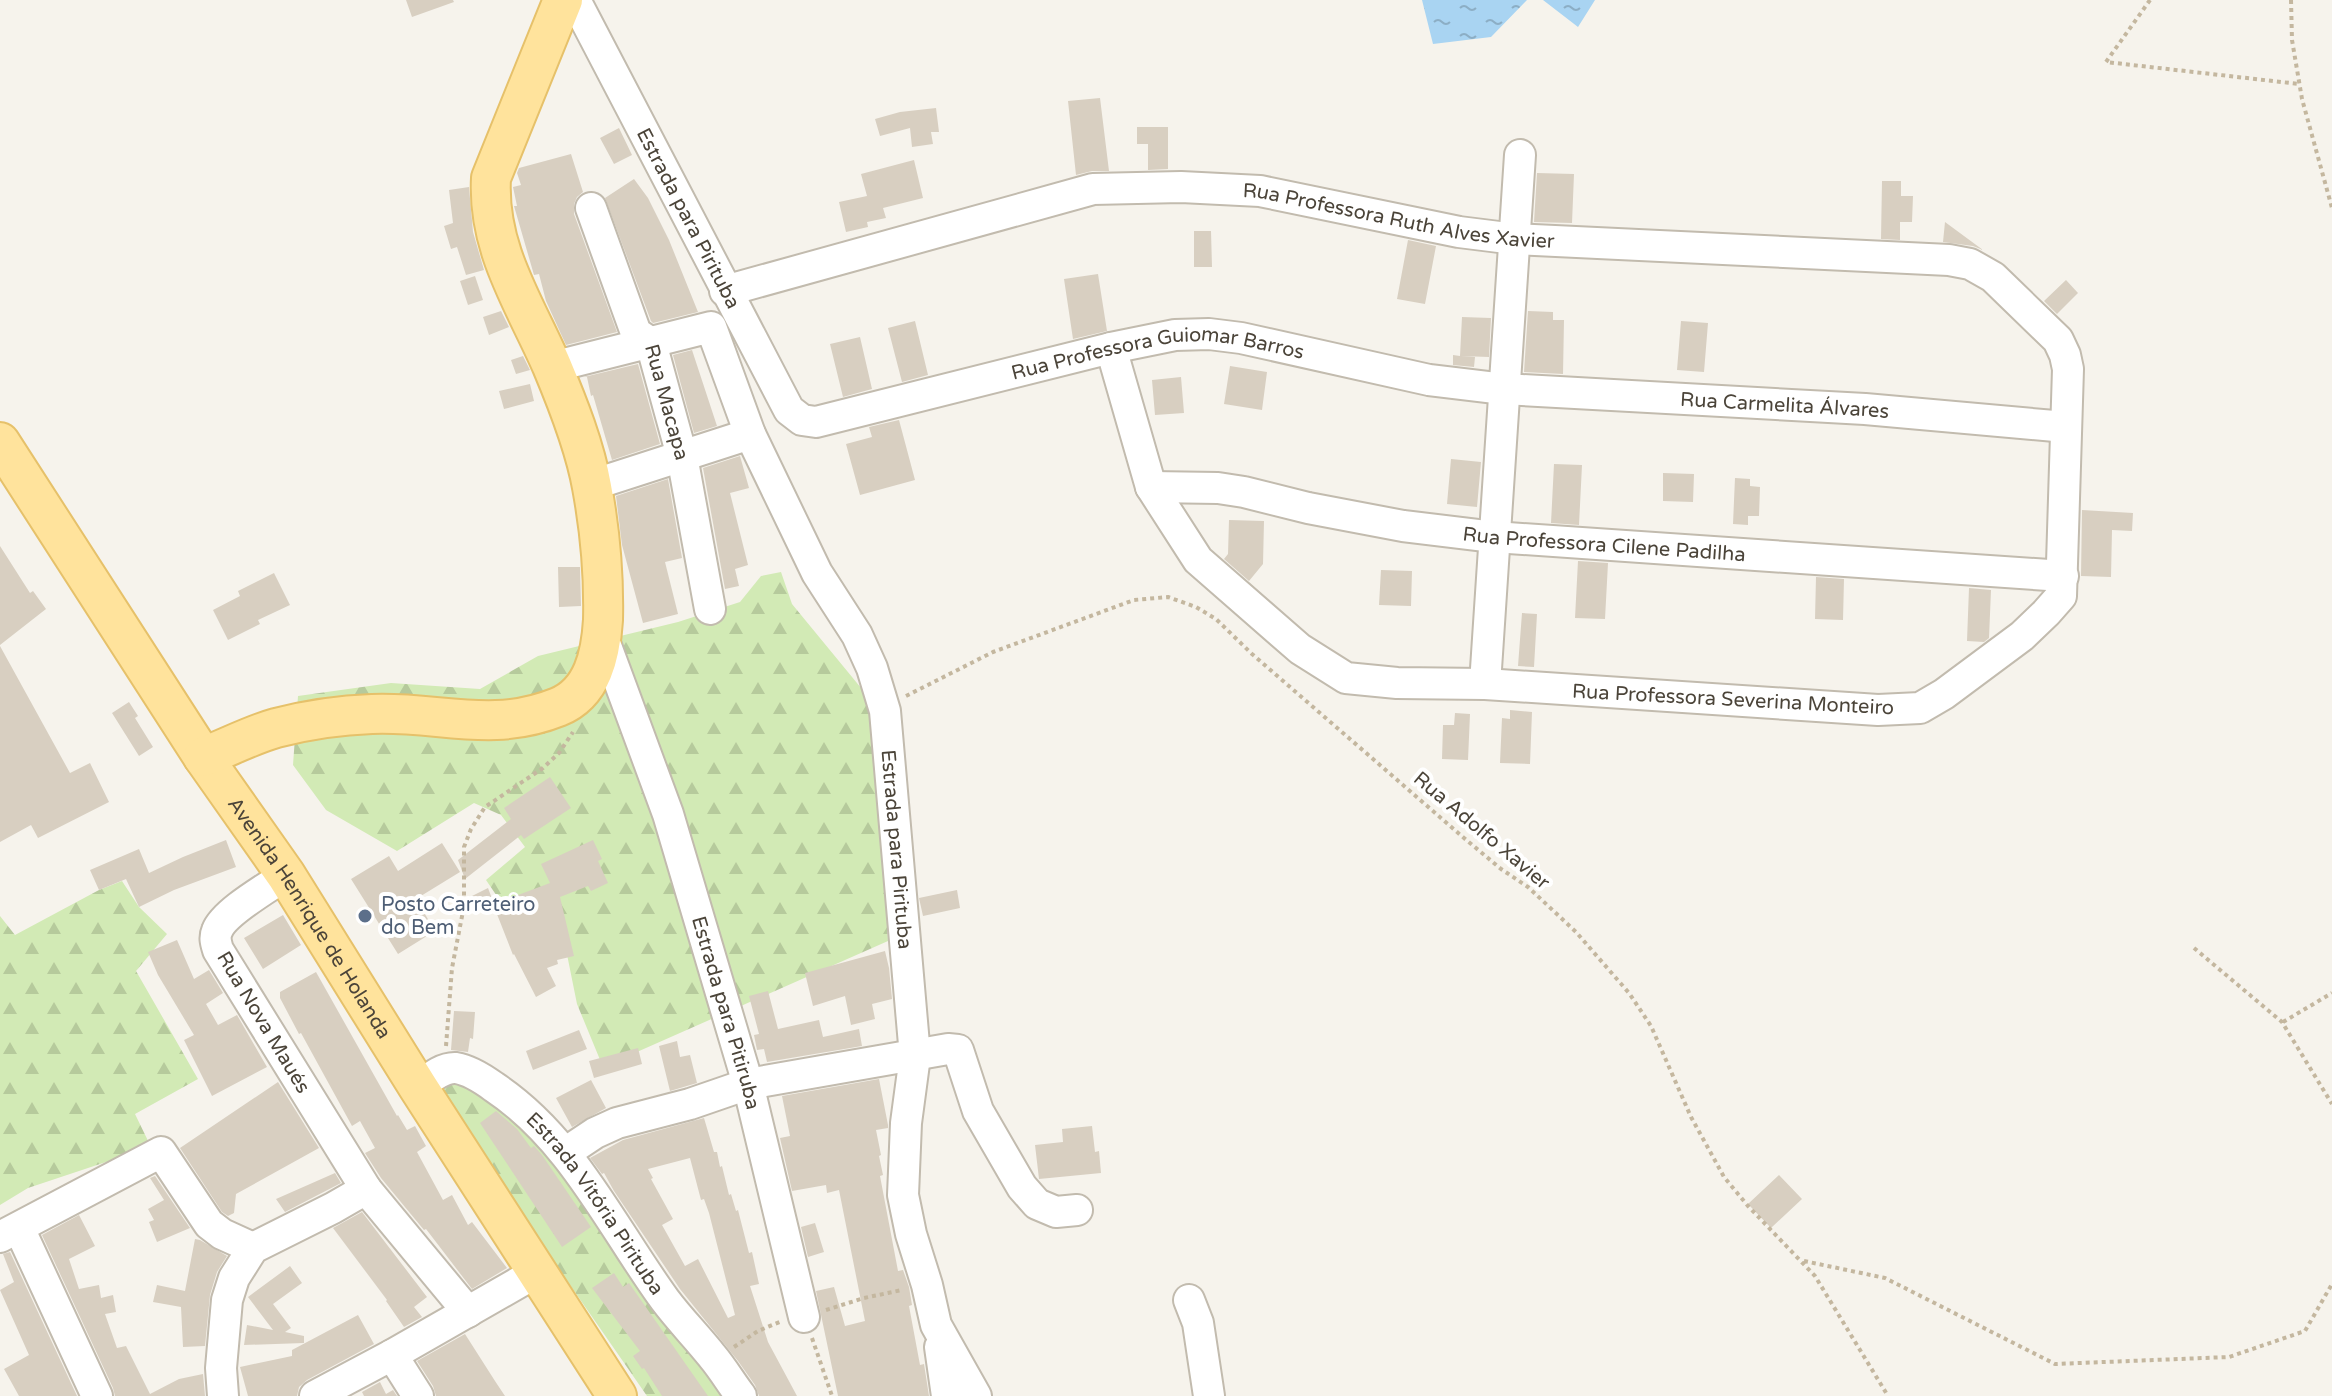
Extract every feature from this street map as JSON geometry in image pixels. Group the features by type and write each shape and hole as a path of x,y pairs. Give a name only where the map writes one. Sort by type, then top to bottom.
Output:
{"main road":[{"path":"203,757 275,728 334,717 374,714 476,722 516,719 561,706 582,690 597,666 603,601 592,485 552,367 507,269 493,230 490,199 491,178 563,0"},
{"name":"Avenida Henrique de Holanda","path":"0,442 203,757 432,1078 537,1272 617,1396"}],"street":[{"name":"Estrada para Pirituba","path":"575,0 789,410 802,420 816,422"},
{"path":"1485,684 1520,155"},
{"name":"Rua Professora Ruth Alves Xavier","path":"725,291 1093,189 1181,187 1260,191 1459,232 1515,239 1949,260 1970,264 1993,277 2058,340 2068,369 2066,427"},
{"name":"Rua Macapa","path":"591,208 636,333 651,343 682,456 710,609"},
{"name":"Estrada para Pirituba","path":"651,343 711,327 750,434 817,573 857,635 872,668 885,711 915,1056 906,1123 903,1195 936,1325 976,1396"},
{"name":"Rua Professora Guiomar Barros","path":"816,422 1111,348 1175,335 1209,334 1241,338 1429,380 1504,389"},
{"path":"552,367 651,343"},
{"path":"1111,348 1151,487"},
{"name":"Rua Carmelita Álvares","path":"1504,389 1865,409 2066,427"},
{"path":"2063,576 2066,427"},
{"path":"592,485 750,434"},
{"name":"Rua Professora Cilene Padilha","path":"1151,487 1218,488 1403,526 1494,537 2063,576"},
{"name":"Rua Professora Severina Monteiro","path":"1151,487 1198,560 1300,649 1346,678 1397,683 1485,684 1878,710 1920,708 1944,694 2022,636 2061,596 2063,576"},
{"name":"Estrada para Pitiruba","path":"602,635 668,814 748,1084 804,1317"},
{"name":"Rua Nova Maués","path":"286,875 228,916 218,927 215,938 218,950 366,1189 468,1312"},
{"path":"565,1153 605,1128 748,1084 948,1049 958,1050 978,1111 1022,1187 1037,1204 1056,1212 1077,1210"},
{"name":"Estrada Vitória Pirituba","path":"432,1078 457,1068 469,1072 519,1103 550,1134 599,1199 724,1383"},
{"path":"97,1396 10,1233 161,1152 209,1224 222,1234 253,1248"},
{"path":"223,1396 221,1368 227,1300 234,1278 253,1248 366,1189"},
{"path":"315,1396 537,1272"},
{"path":"1189,1300 1198,1323 1209,1396"},
{"path":"936,1325 947,1396"},
{"path":"392,1355 418,1396"}],"path":[{"path":"2150,0 2106,62 2299,84"},
{"path":"2291,0 2292,40 2299,84 2332,208"},
{"name":"Rua Adolfo Xavier","path":"885,711 912,692 993,652 1134,600 1168,597 1196,607 1216,619 1464,838 1528,887 1576,932 1629,993 1651,1026 1691,1117 1724,1177 1815,1276 1888,1396"},
{"path":"432,1078 446,1030 452,968 464,906 464,847 485,807 543,768 559,753 572,735 582,690"},
{"path":"2194,948 2282,1022 2332,1104"},
{"path":"2282,1022 2332,993"},
{"path":"1802,1261 1885,1278 2055,1364 2229,1357 2305,1331 2332,1284"},
{"path":"724,1383 758,1331 864,1298 927,1285"},
{"path":"804,1317 832,1396"}],"green space":[{"path":"781,572 792,604 866,694 878,761 888,941 603,1067 577,1004 555,895 507,911 486,880 525,847 501,815 474,803 397,851 326,810 293,765 298,696 391,683 480,689 538,656 678,622 740,602 761,576"},
{"path":"122,881 139,907 167,934 136,971 198,1079 135,1114 151,1147 28,1188 0,1205 0,916 15,935"},
{"path":"451,1071 497,1105 544,1146 725,1396 647,1396 432,1086"}],"water":[{"path":"1422,0 1527,0 1491,37 1433,44"},
{"path":"1543,0 1595,0 1578,27"}],"building":[{"path":"406,0 453,0 454,2 412,17"},
{"path":"1100,98 1109,171 1076,175 1068,101"},
{"path":"936,108 939,132 931,132 933,144 912,147 910,128 880,136 875,119 900,112"},
{"path":"1137,127 1168,127 1168,169 1148,170 1148,144 1137,144"},
{"path":"619,128 632,155 614,164 600,138"},
{"path":"571,154 583,192 574,204 574,214 617,332 566,345 546,301 539,274 534,275 514,206 517,206 513,187 521,185 517,173 519,168"},
{"path":"914,160 923,198 883,208 886,218 867,222 868,227 846,232 839,202 867,196 861,174"},
{"path":"1537,173 1574,174 1572,223 1534,222"},
{"path":"634,179 648,198 669,240 698,312 651,321 605,198"},
{"path":"1882,181 1901,181 1901,196 1913,196 1912,222 1900,222 1900,240 1881,239"},
{"path":"469,187 473,232 484,270 466,275 457,247 451,249 444,226 453,223 449,190"},
{"path":"1945,222 1983,250 1943,242"},
{"path":"1194,231 1211,231 1212,267 1194,267"},
{"path":"1408,240 1436,246 1425,304 1397,299"},
{"path":"1098,274 1107,331 1073,339 1064,279"},
{"path":"475,276 483,300 468,305 460,281"},
{"path":"2066,280 2078,293 2057,314 2044,301"},
{"path":"501,311 509,327 489,335 483,317"},
{"path":"1528,311 1553,312 1553,320 1564,320 1563,374 1524,372"},
{"path":"1462,317 1491,318 1489,357 1461,356 1475,357 1474,367 1453,365 1453,355 1460,356"},
{"path":"915,321 928,375 902,382 888,328"},
{"path":"1681,321 1708,323 1704,372 1677,370"},
{"path":"860,337 872,389 843,397 830,344"},
{"path":"692,350 717,426 694,433 673,355"},
{"path":"523,356 530,370 516,374 511,360"},
{"path":"638,364 660,444 612,460 587,377 584,377"},
{"path":"1230,366 1267,372 1262,410 1224,404"},
{"path":"1181,377 1184,413 1155,415 1152,380"},
{"path":"530,384 534,401 504,409 499,391"},
{"path":"899,420 915,480 860,495 846,444 872,437 869,427"},
{"path":"740,456 749,488 730,493 748,565 735,569 739,586 725,589 703,468"},
{"path":"1451,459 1481,462 1477,507 1447,504"},
{"path":"1554,464 1582,465 1579,525 1551,523"},
{"path":"1663,473 1694,474 1693,502 1663,501"},
{"path":"1735,478 1750,479 1750,486 1760,487 1759,516 1748,516 1748,525 1733,524"},
{"path":"668,479 682,558 665,562 678,614 643,623 622,545 616,496"},
{"path":"2082,510 2133,513 2132,531 2112,530 2111,577 2081,576"},
{"path":"1229,520 1264,521 1263,564 1249,581 1224,559 1228,554"},
{"path":"0,546 30,593 33,591 46,609 0,645"},
{"path":"1578,561 1608,563 1605,619 1575,618"},
{"path":"558,567 580,567 581,606 559,607"},
{"path":"1381,570 1412,571 1411,606 1379,605"},
{"path":"274,573 290,605 258,620 260,624 228,640 213,610 240,596 238,591"},
{"path":"1816,577 1844,579 1843,620 1815,619"},
{"path":"1969,588 1991,590 1989,638 1984,642 1967,641"},
{"path":"1522,613 1537,614 1534,667 1518,666"},
{"path":"0,646 70,773 90,763 109,802 38,838 31,825 0,842"},
{"path":"129,702 153,747 139,756 112,713"},
{"path":"1510,710 1532,712 1530,764 1500,763 1502,718 1510,719"},
{"path":"1455,713 1470,714 1468,760 1442,759 1443,725 1454,725"},
{"path":"550,777 571,808 524,839 521,835 465,879 458,860 511,819 504,808"},
{"path":"226,840 236,867 139,907 126,879 99,890 90,870 139,849 149,873"},
{"path":"593,840 608,883 591,891 588,886 560,897 574,956 557,960 558,964 547,968 556,986 536,997 513,955 493,904 477,911 472,896 488,888 494,904 550,883 541,864"},
{"path":"442,843 460,872 416,899 435,931 398,954 351,879 389,856 398,871"},
{"path":"957,890 960,908 923,916 919,898"},
{"path":"283,915 301,945 263,969 244,938"},
{"path":"177,940 194,979 209,970 223,993 206,1004 218,1025 237,1015 267,1067 212,1096 184,1040 194,1035 158,975 148,952"},
{"path":"885,951 892,999 872,1004 875,1019 851,1025 845,996 813,1006 805,973"},
{"path":"316,972 397,1116 407,1130 415,1126 426,1146 417,1152 443,1200 452,1195 468,1225 472,1222 507,1268 472,1289 426,1229 381,1178 365,1153 375,1148 360,1121 352,1126 280,998 280,992"},
{"path":"768,991 778,1029 819,1020 823,1037 859,1029 862,1046 767,1062 764,1049 757,1050 754,1035 759,1034 749,996"},
{"path":"454,1011 475,1012 473,1039 470,1038 468,1052 451,1050"},
{"path":"579,1030 587,1049 533,1070 526,1051"},
{"path":"677,1041 680,1057 690,1055 697,1083 670,1091 659,1046"},
{"path":"638,1048 642,1064 594,1078 589,1061"},
{"path":"879,1079 888,1125 888,1128 876,1130 883,1175 880,1176 898,1271 903,1270 909,1287 912,1305 909,1306 929,1396 838,1396 816,1291 834,1287 845,1326 865,1321 839,1190 827,1193 826,1185 792,1191 780,1138 790,1136 782,1096"},
{"path":"591,1080 606,1108 572,1127 556,1098"},
{"path":"278,1082 319,1148 236,1194 234,1213 228,1216 222,1212 180,1148"},
{"path":"496,1111 517,1129 531,1148 534,1146 542,1155 591,1227 562,1247 480,1123"},
{"path":"704,1118 729,1195 738,1210 749,1253 752,1252 759,1284 750,1286 768,1342 797,1396 759,1396 738,1361 680,1289 604,1173 590,1158 623,1140","holes":["690,1158 701,1200 704,1199 709,1213 735,1315 728,1318 698,1259 685,1266 662,1225 673,1219 648,1169"]},
{"path":"1092,1126 1101,1173 1039,1179 1035,1145 1063,1142 1062,1129"},
{"path":"335,1173 341,1183 285,1212 276,1199"},
{"path":"1779,1175 1802,1199 1771,1228 1748,1204"},
{"path":"155,1176 190,1228 157,1242 149,1222 154,1220 148,1209 164,1200 150,1178"},
{"path":"362,1212 427,1297 414,1307 422,1317 404,1327 333,1228"},
{"path":"79,1215 95,1246 69,1259 79,1289 99,1285 101,1298 113,1295 116,1312 105,1314 117,1348 126,1346 150,1394 179,1379 203,1374 205,1396 115,1396 42,1235"},
{"path":"815,1223 824,1252 808,1257 801,1227"},
{"path":"195,1239 227,1256 217,1272 210,1295 205,1346 183,1347 181,1307 153,1302 157,1285 185,1291"},
{"path":"10,1252 77,1396 19,1396 4,1369 29,1355 0,1290 14,1282 3,1254"},
{"path":"290,1266 302,1283 273,1304 291,1328 285,1332 304,1336 304,1343 244,1345 247,1325 273,1330 248,1297"},
{"path":"614,1273 623,1287 629,1283 708,1396 662,1396 633,1356 640,1351 592,1288"},
{"path":"358,1315 374,1344 307,1380 299,1387 297,1396 248,1396 240,1367 292,1356 292,1350"},
{"path":"465,1334 505,1396 436,1396 417,1361"},
{"path":"380,1382 386,1394 393,1390 397,1396 364,1396 362,1392"}],"place":[{"name":"Posto Carreteiro do Bem","path":"365,916"}]}
